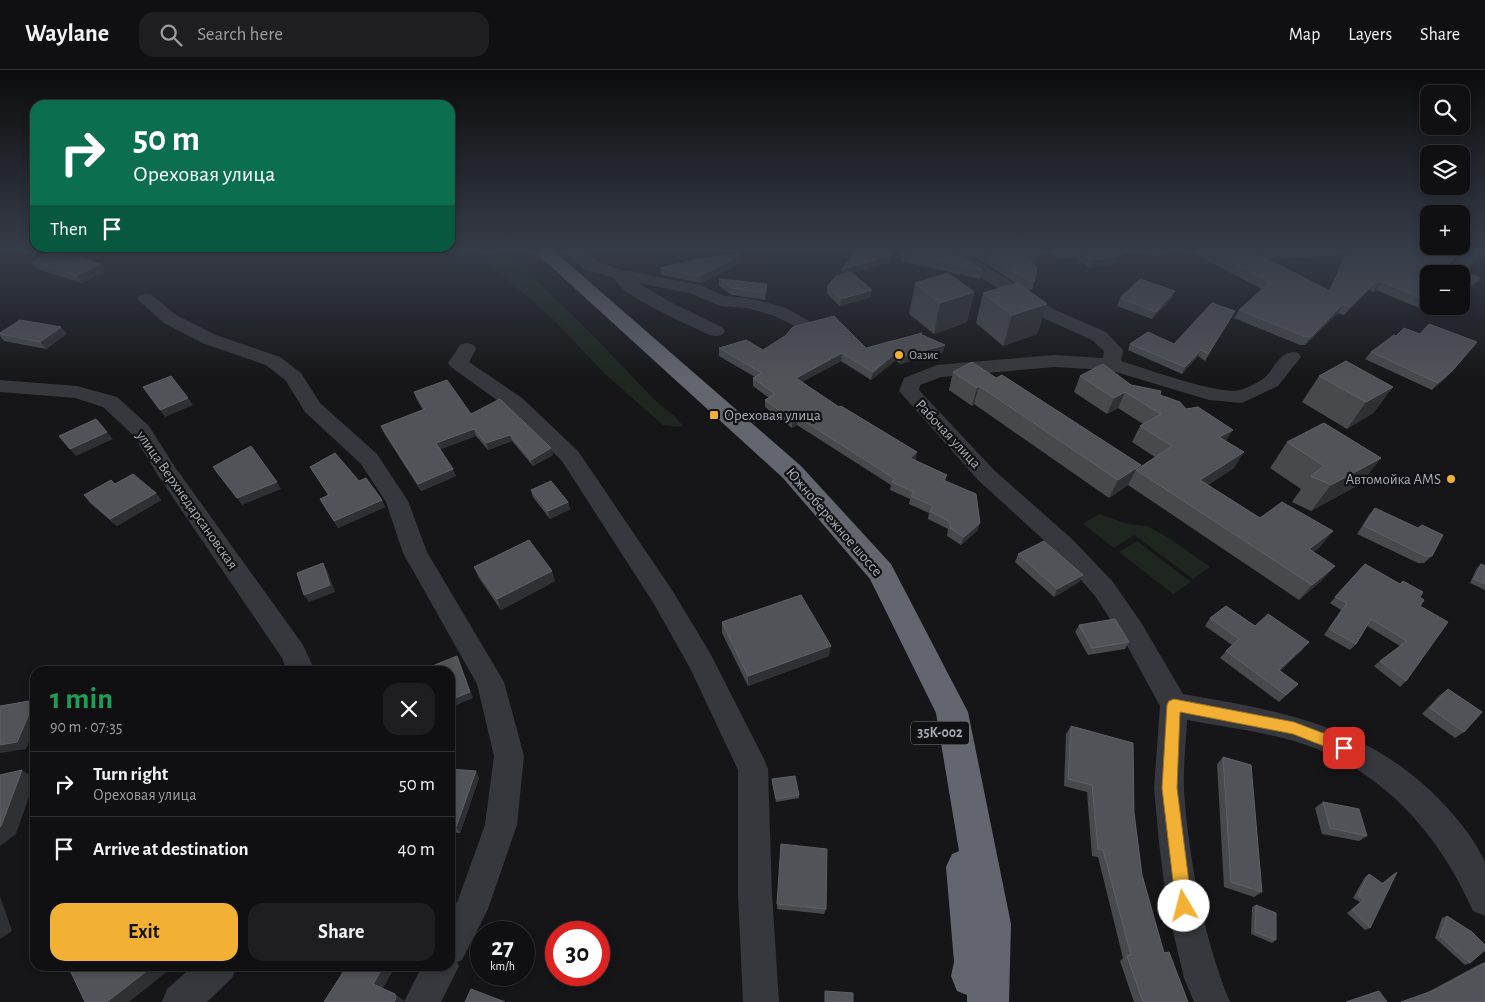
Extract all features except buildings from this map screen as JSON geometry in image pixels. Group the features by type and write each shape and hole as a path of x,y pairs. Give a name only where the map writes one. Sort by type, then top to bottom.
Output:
{"highway":[{"name":"Южнобережное шоссе","path":"577,294 746,442 804,500 871,582 916,663 942,740 962,843 974,962 969,1002"},
{"name":"Южнобережное шоссе","path":"592,294 792,472 881,572 952,712 991,924 988,1002"}],"street":[{"path":"645,294 716,331"},
{"path":"706,294 721,301 748,303 778,311 803,325"},
{"path":"1019,294 1049,314 1099,336 1114,350 1111,364 1209,394 1242,397 1271,382 1292,357"},
{"path":"146,299 170,319 210,339 273,361 294,377 312,407 369,459 397,501 416,554 490,682 509,756 502,825 471,909 455,939"},
{"path":"466,349 458,363 515,403 570,456 663,597 700,661 753,769 755,894 761,1002"},
{"name":"Рабочая улица","path":"1111,364 1054,361 937,371 911,382 909,391 986,475 1065,546 1104,589 1133,632 1174,705"},
{"name":"улица Верхнедарсановская","path":"0,386 77,392 110,402 142,431 167,472 294,653 299,666"},
{"path":"1212,1002 1202,978 1184,906 1175,843 1169,788 1174,705 1294,728 1344,748 1381,769 1420,801 1450,834 1475,872 1485,899"},
{"path":"180,1002 214,971"},
{"path":"422,1002 438,971"}],"shaded area":[{"path":"525,294 551,294 683,426 663,425 605,374 551,317"},
{"path":"1099,514 1128,524 1147,526 1169,538 1210,567 1193,579 1134,535 1114,548 1083,524"},
{"path":"1137,541 1191,582 1173,594 1119,552"}],"place":[{"name":"Оазис","path":"899,355"},
{"name":"Ореховая улица","path":"714,415"},
{"name":"Автомойка AMS","path":"1451,479"}],"route":[{"path":"1184,906 1169,788 1174,705 1294,728 1344,748"}]}
